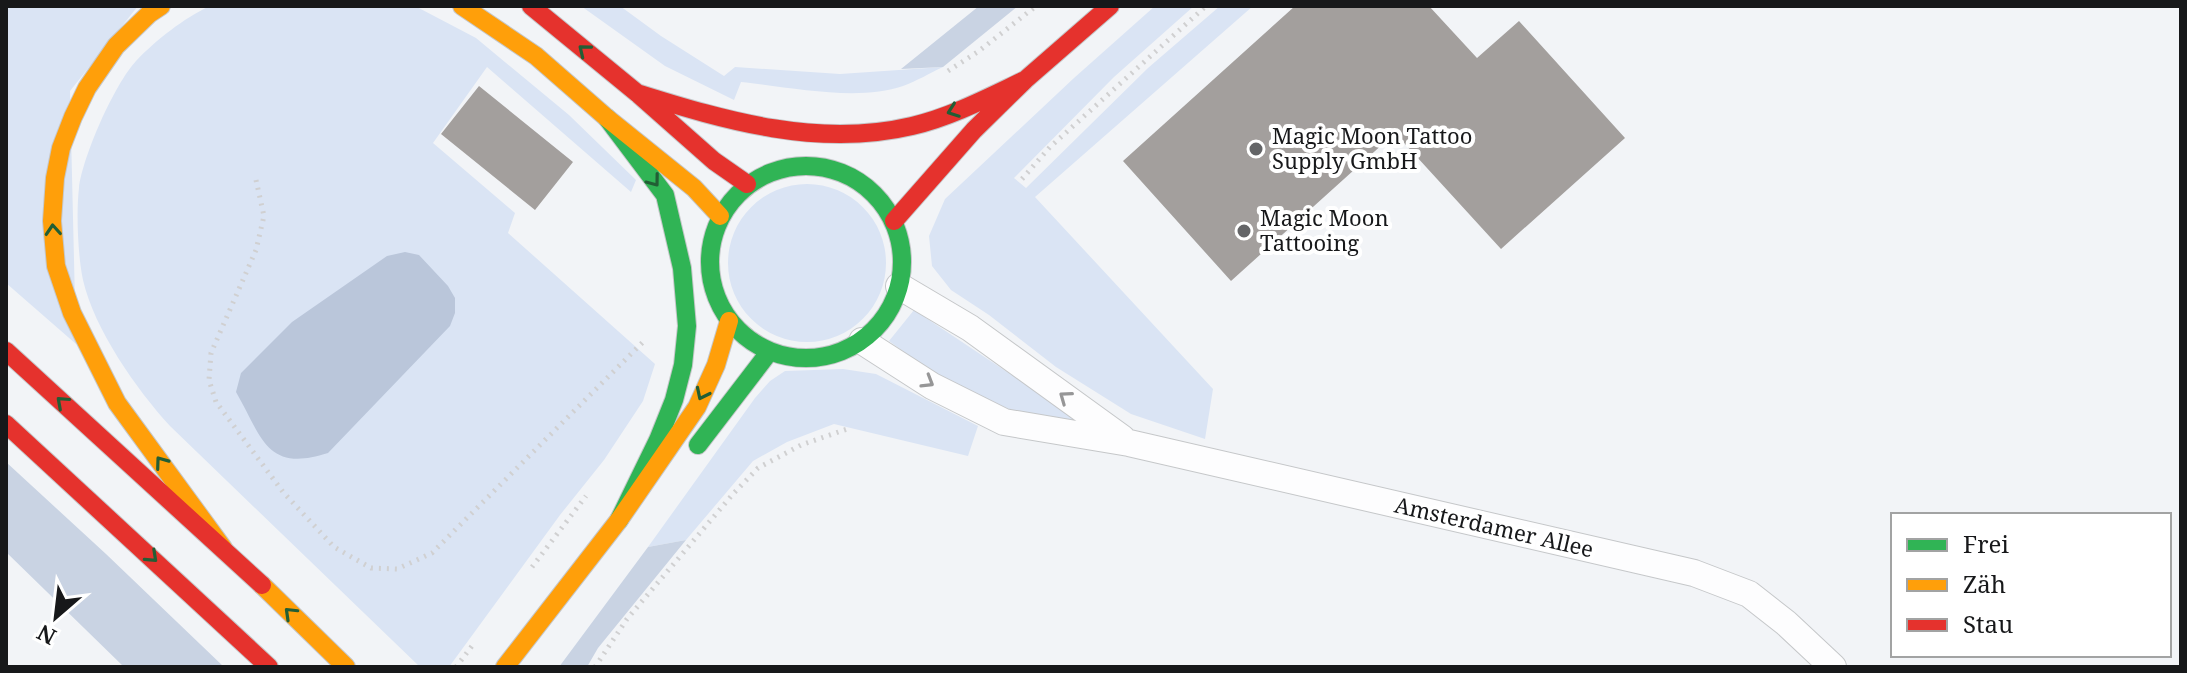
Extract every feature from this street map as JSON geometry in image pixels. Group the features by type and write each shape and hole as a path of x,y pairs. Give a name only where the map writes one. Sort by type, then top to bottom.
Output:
{"main road":[{"path":"161,6 116,46 87,88 73,117 61,148 55,178 52,221 56,266 72,313 117,403 223,548"},
{"path":"462,6 536,56 694,188 720,216"},
{"path":"531,6 714,161 747,184"},
{"path":"894,221 974,130 1025,80 1110,6"},
{"path":"637,93 706,116 763,129 801,133 872,133 913,125 984,100 1025,80"},
{"path":"607,118 665,195 682,268 687,326 683,365 674,400 619,520"},
{"path":"914,172 974,130"},
{"path":"798,165 828,167 884,193 902,249 902,277 894,302 881,323 862,341 840,352 816,358 791,357 770,351 750,340 729,321 718,303 710,275 710,247 720,216 747,184 770,172 798,165"},
{"path":"505,667 619,520 697,407 716,365 729,321"},
{"path":"6,351 223,548 346,667"},
{"path":"619,520 679,469 770,351"},
{"path":"6,424 269,667"}],"street":[{"name":"Amsterdamer Allee","path":"899,286 970,328 1129,443"},
{"name":"Amsterdamer Allee","path":"862,341 932,386 1004,422 1129,443 1694,573 1749,594 1833,667"}],"path":[{"path":"1022,179 1050,147 1206,6"},
{"path":"256,180 264,216 256,250 211,353 209,380 216,402 283,492 334,547 371,568 397,569 432,553 646,339"},
{"path":"595,667 627,619 758,468 801,445 847,429"},
{"path":"456,667 466,653"}],"shaded area":[{"path":"6,6 138,6 70,91 76,344 6,283"},
{"path":"210,6 415,6 476,38 569,115 636,180 631,192 487,67 433,143 515,213 508,233 655,364 643,401 604,460 449,667 420,667 170,426 118,358 89,299 80,259 78,210 82,174 93,140 118,86 136,61 171,30"},
{"path":"581,6 620,6 724,76 735,67 840,74 943,67 903,86 865,93 823,92 741,82 734,100 665,66"},
{"path":"979,6 1018,6 943,67 901,69"},
{"path":"1155,6 1194,6 1114,77 1014,178 1026,188 1148,68 1220,6 1253,6 1035,197 1213,389 1205,439 1131,414 1056,367 951,290 932,266 929,236 945,199"},
{"path":"807,184 837,190 863,207 880,233 886,263 880,293 863,319 837,336 807,342 777,336 751,319 734,293 728,263 734,233 751,207 777,190"},
{"path":"405,252 419,255 448,286 455,298 455,313 450,326 328,453 307,458 278,454 260,436 236,392 241,373 292,322 387,256"},
{"path":"914,310 1084,423 1058,423 1009,409 937,376 889,341"},
{"path":"843,369 876,374 978,426 968,456 834,424 787,442 753,461 686,540 648,547 770,381 785,371"},
{"path":"6,462 224,667 124,667 6,552"},
{"path":"686,540 598,648 587,667 559,667 648,547"}],"building":[{"name":"Magic Moon Tattoo Supply GmbH","path":"1295,6 1429,6 1477,58 1519,21 1625,138 1501,249 1395,133 1231,281 1123,161"},
{"path":"479,86 573,162 535,210 441,134"}],"traffic: fast":[{"path":"607,118 665,195 682,268 687,326 683,365 674,400 619,520"},
{"path":"806,166 843,173 874,194 895,225 902,262 895,299 874,330 843,351 806,358 769,351 738,330 717,299 710,262 717,225 738,194 769,173 806,166"},
{"path":"698,445 770,351"}],"traffic: slow":[{"path":"161,6 116,46 87,88 73,117 61,148 55,178 52,221 56,266 72,313 117,403 223,548"},
{"path":"462,6 536,56 694,188 720,216"},
{"path":"505,667 619,520 697,407 716,365 729,321"},
{"path":"262,585 346,667"}],"traffic: jam":[{"path":"531,6 714,161 747,184"},
{"path":"894,221 974,130 1025,80 1110,6"},
{"path":"637,93 739,122 808,133 842,134 877,132 927,122 1025,80"},
{"path":"6,351 262,585"},
{"path":"6,424 269,667"}],"place":[{"name":"Magic Moon Tattoo Supply GmbH","path":"1256,149"},
{"name":"Magic Moon Tattooing","path":"1244,231"}]}
